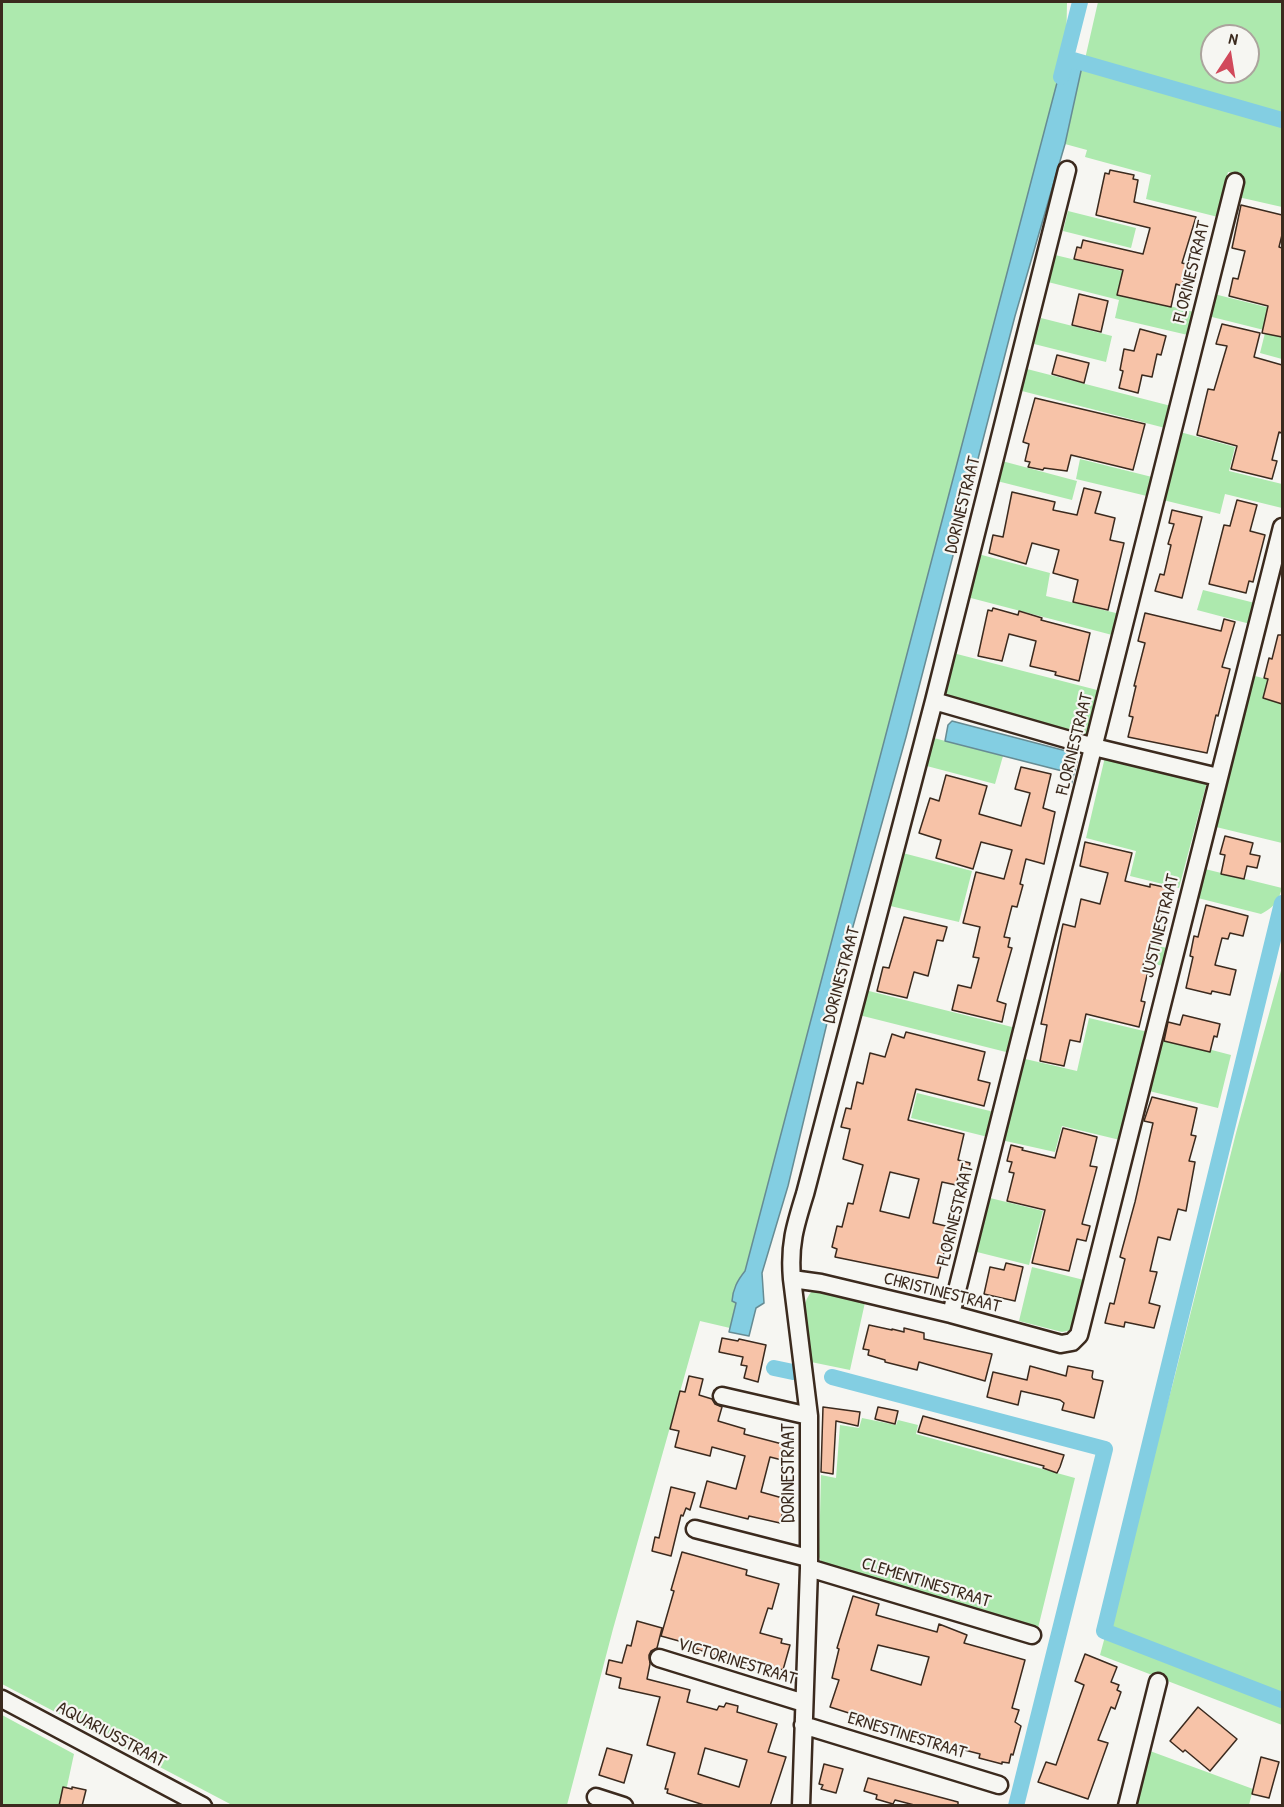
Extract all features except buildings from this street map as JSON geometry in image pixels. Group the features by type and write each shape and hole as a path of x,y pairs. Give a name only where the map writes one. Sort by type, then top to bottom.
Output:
{"street":[{"name":"DORINESTRAAT","path":"801,1806 809,1563 809,1416 790,1260 792,1238 934,701 1067,170"},
{"name":"FLORINESTRAAT","path":"951,1314 1235,182"},
{"name":"JUSTINESTRAAT","path":"1079,1335 1282,527"},
{"path":"934,701 1094,747 1218,777"},
{"name":"CHRISTINESTRAAT","path":"792,1279 821,1283 951,1314 1061,1344 1072,1342 1079,1335"},
{"path":"722,1396 809,1416"},
{"name":"CLEMENTINESTRAAT","path":"695,1529 1032,1635"},
{"name":"VICTORINESTRAAT","path":"659,1658 804,1702"},
{"path":"1127,1806 1158,1683"},
{"name":"AQUARIUSSTRAAT","path":"2,1699 203,1806"},
{"name":"ERNESTINESTRAAT","path":"803,1725 999,1785"},
{"path":"596,1797 624,1806"}],"green space":[{"path":"2,2 1067,2 1066,58 745,1271 733,1293 732,1301 736,1302 730,1328 700,1321 613,1629 567,1805 232,1805 2,1684"},
{"path":"1098,2 1282,2 1282,117 1085,59"},
{"path":"1082,66 1282,124 1282,207 1238,197 1243,176 1228,172 1218,217 1146,199 1151,175 1085,157 1087,150 1065,144"},
{"path":"1068,211 1136,228 1131,248 1063,231"},
{"path":"1055,255 1126,272 1121,294 1198,313 1192,336 1115,318 1119,300 1048,282"},
{"path":"1214,294 1270,308 1264,330 1208,316"},
{"path":"1041,318 1112,336 1106,362 1034,344"},
{"path":"1265,333 1282,337 1282,359 1260,353"},
{"path":"1027,369 1175,407 1169,429 1022,391"},
{"path":"1180,432 1235,447 1229,471 1282,484 1282,508 1225,494 1220,514 1163,500"},
{"path":"1080,459 1156,478 1151,497 1076,479"},
{"path":"1002,461 1077,481 1072,500 997,481"},
{"path":"978,554 1050,573 1046,596 1120,614 1116,636 967,597"},
{"path":"1203,590 1259,604 1254,625 1197,610"},
{"path":"953,653 1101,691 1091,730 1086,734 1078,735 946,698 944,693"},
{"path":"1251,675 1282,683 1282,843 1212,826"},
{"path":"930,737 1003,756 995,784 923,765"},
{"path":"1105,757 1207,782 1179,888 1130,876 1136,851 1086,838"},
{"path":"899,852 972,871 959,922 886,905"},
{"path":"1201,868 1282,888 1275,904 1261,914 1194,897"},
{"path":"1112,935 1167,948 1163,966 1108,953"},
{"path":"1282,967 1282,1725 1100,1655 1173,1383 1236,1133"},
{"path":"865,990 1016,1028 1010,1053 859,1015"},
{"path":"1089,1018 1148,1032 1120,1140 1062,1126 1055,1152 1001,1140 1021,1058 1077,1071"},
{"path":"1158,1036 1231,1055 1218,1108 1145,1090"},
{"path":"917,1093 994,1112 988,1137 911,1118"},
{"path":"986,1197 1043,1211 1029,1265 973,1251"},
{"path":"1032,1267 1084,1280 1072,1330 1062,1332 1019,1321"},
{"path":"816,1288 866,1298 850,1370 811,1362 804,1312 809,1295"},
{"path":"862,1418 896,1425 898,1420 918,1425 916,1434 1075,1478 1038,1628 822,1563 819,1557 821,1475 836,1478 840,1425 859,1428"},
{"path":"2,1715 74,1754 63,1805 2,1805"},
{"path":"1150,1751 1253,1789 1249,1805 1136,1806"}],"water":[{"path":"1064,56 1083,62 1065,144 1015,316 906,737 833,998 788,1186 762,1273 764,1303 756,1308 749,1336 729,1332 736,1303 732,1301 733,1293 745,1271"},
{"path":"952,721 1070,752 1077,761 1071,786 1067,785 1070,773 945,741 948,725"}],"waterway":[{"path":"1061,77 1080,2"},
{"path":"1066,58 1282,120"},
{"path":"1282,903 1104,1631 1282,1700"},
{"path":"774,1368 793,1372"},
{"path":"832,1377 1105,1449 1016,1806"}]}
